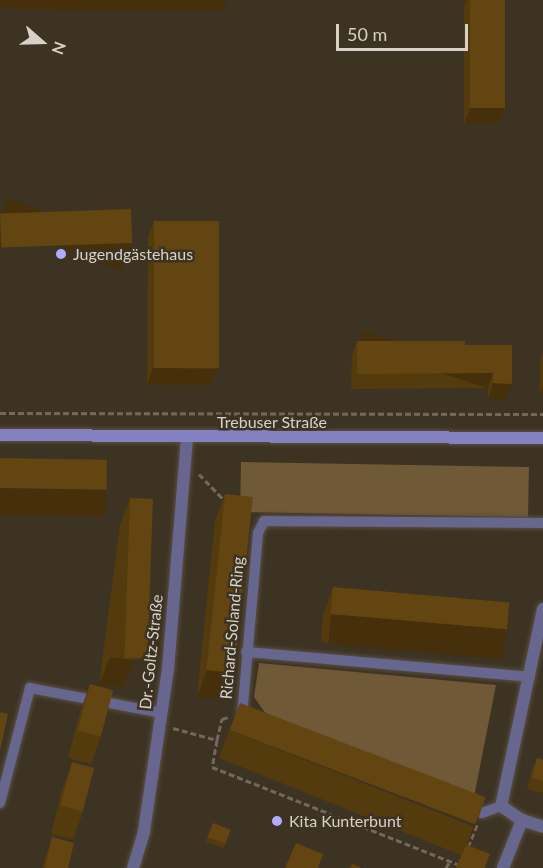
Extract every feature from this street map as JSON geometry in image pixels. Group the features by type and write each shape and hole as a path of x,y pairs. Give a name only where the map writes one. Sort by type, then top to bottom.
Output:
{"street":[{"name":"Trebuser Straße","path":"0,435 187,438 543,438"},
{"name":"Dr.-Goltz-Straße","path":"134,868 144,831 161,719 187,438"},
{"path":"543,609 501,806 522,820 543,827"},
{"path":"503,868 522,820"}],"lane":[{"name":"Richard-Soland-Ring","path":"247,723 246,652 258,533 264,521 543,523"},
{"path":"246,652 530,677"},
{"path":"0,803 30,688 161,719"},
{"path":"460,804 482,813 501,806"}],"path":[{"path":"0,413 543,414"},
{"path":"185,459 219,497 233,507"},
{"path":"247,723 222,718 212,767 461,866 482,813"},
{"path":"161,719 217,740"},
{"path":"446,868 450,861"}],"shaded area":[{"path":"241,462 529,467 528,517 240,512"},
{"path":"259,663 496,685 474,797 268,717 254,697"}],"building":[{"path":"470,0 505,0 505,108 470,108"},
{"path":"131,209 132,243 1,248 0,214"},
{"path":"154,221 219,221 219,368 154,368"},
{"path":"357,341 465,341 465,345 512,345 512,384 493,383 493,373 357,374"},
{"path":"0,458 107,460 106,490 0,488"},
{"path":"225,494 253,497 234,673 206,670"},
{"path":"130,498 153,499 147,659 124,658"},
{"path":"333,587 509,602 507,629 331,614"},
{"path":"90,684 113,690 101,737 78,730"},
{"path":"240,703 486,797 475,824 230,730"},
{"path":"0,712 8,714 0,751"},
{"path":"537,758 543,760 543,781 532,778"},
{"path":"72,762 94,768 83,811 60,805"},
{"path":"213,823 231,830 225,844 208,837"},
{"path":"52,837 74,843 68,868 45,868"},
{"path":"296,843 323,854 318,868 285,868"},
{"path":"466,845 490,854 484,868 456,868"},
{"path":"352,864 362,868 350,868"}],"place":[{"name":"Jugendgästehaus","path":"61,254"},
{"name":"Kita Kunterbunt","path":"277,821"}]}
